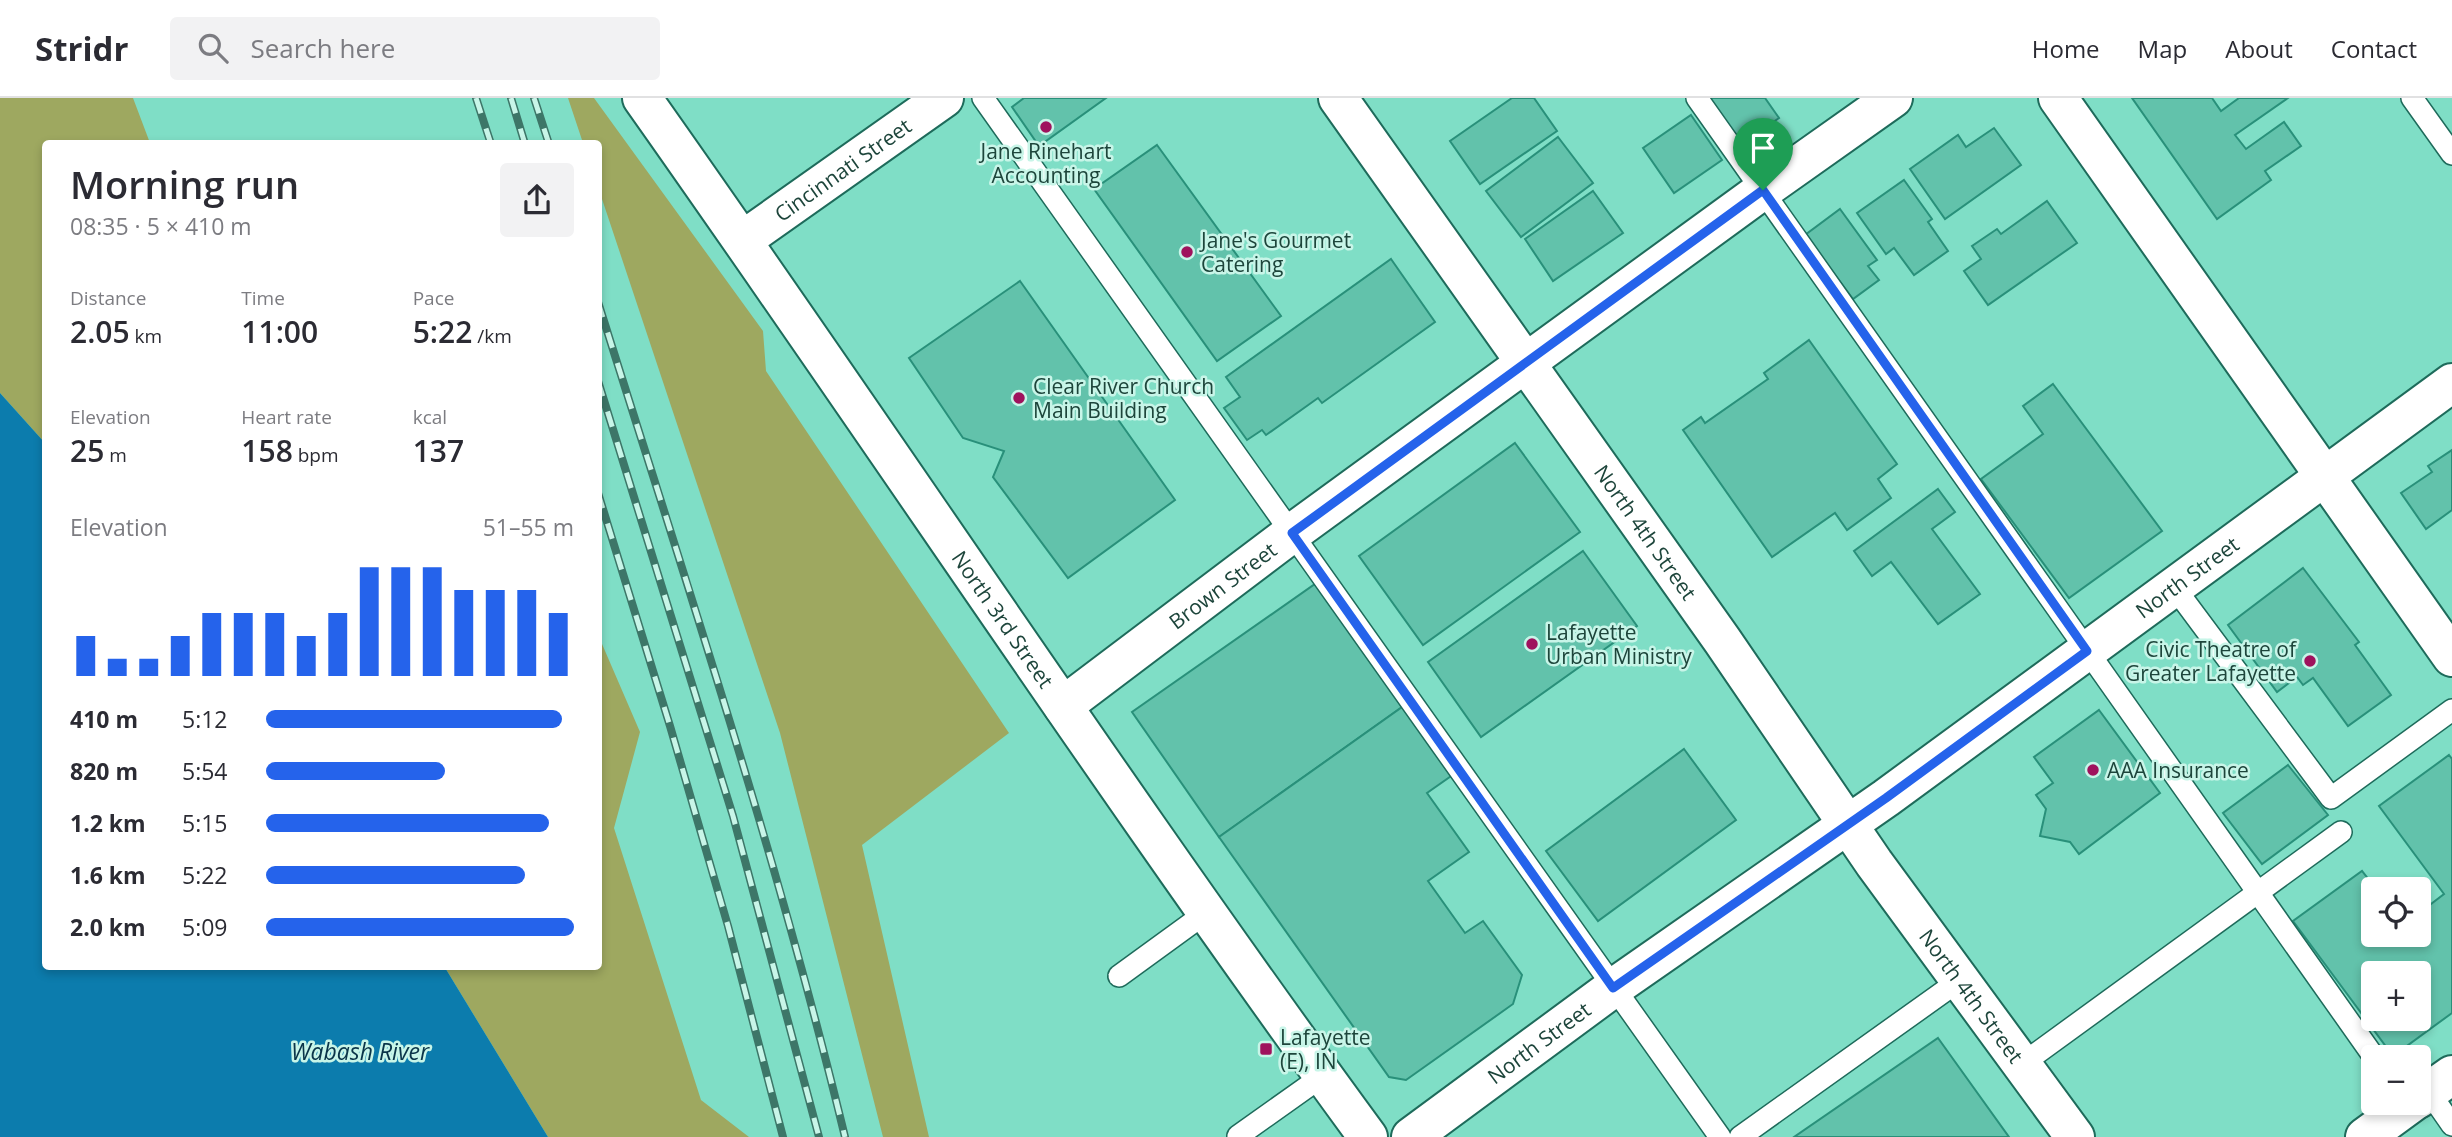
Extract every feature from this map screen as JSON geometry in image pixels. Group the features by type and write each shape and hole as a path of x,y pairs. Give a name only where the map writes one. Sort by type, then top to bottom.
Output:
{"street":[{"name":"North 3rd Street","path":"642,98 743,240 1063,706 1368,1137"},
{"name":"Cincinnati Street","path":"743,240 944,98"},
{"name":"North 4th Street","path":"1338,98 1714,629 1848,825 2075,1137"},
{"name":"Brown Street","path":"1063,706 1292,533 1893,98"},
{"path":"2057,98 2452,657"},
{"name":"North Street","path":"1411,1137 1613,988 1848,825 2452,383"},
{"path":"2365,1137 2396,1115"}],"lane":[{"path":"982,98 1720,1137"},
{"path":"1697,98 2365,1045"},
{"path":"2412,98 2452,154"},
{"path":"2174,587 2331,798 2452,710"},
{"path":"2022,1064 2341,832"},
{"path":"1119,976 1207,912"},
{"path":"1740,1137 1961,980"},
{"path":"1238,1136 1324,1075"},
{"path":"2431,1105 2452,1125"}],"green space":[{"path":"0,98 133,98 149,140 42,140 42,440 0,393"},
{"path":"568,98 594,98 763,331 766,371 1009,733 862,845 929,1137 883,1137 780,733 602,199 602,140 582,140"},
{"path":"602,644 640,732 614,828 701,1100 749,1137 548,1137 446,970 602,970"}],"water":[{"name":"Wabash River","path":"0,393 42,440 42,970 446,970 548,1137 0,1137"}],"building":[{"name":"Jane Rinehart Accounting","path":"1024,98 1106,98 1039,146 1012,107"},
{"path":"1512,98 1534,98 1557,131 1480,184 1450,141"},
{"path":"1707,98 1765,98 1779,118 1740,145"},
{"path":"2132,98 2212,98 2221,111 2239,98 2288,98 2235,135 2246,149 2284,122 2301,146 2265,171 2271,180 2217,219"},
{"path":"1691,115 1722,160 1674,193 1643,148"},
{"path":"1994,128 2021,165 1945,219 1910,169 1958,135 1966,147"},
{"path":"1558,137 1593,183 1521,237 1486,191"},
{"name":"Jane's Gourmet Catering","path":"1157,145 1281,316 1217,361 1094,189"},
{"path":"1904,180 1932,219 1928,222 1948,251 1914,275 1894,248 1886,254 1857,213"},
{"path":"1593,191 1623,233 1553,281 1525,239"},
{"path":"2047,201 2077,243 1988,305 1964,271 1981,259 1972,246 1997,229 2001,234"},
{"path":"1840,209 1877,260 1868,266 1879,280 1853,299 1805,235"},
{"path":"1391,259 1435,322 1322,403 1318,398 1266,435 1262,430 1247,440 1224,408 1240,397 1226,377"},
{"name":"Clear River Church Main Building","path":"1020,281 1175,500 1068,578 993,477 1004,451 963,438 909,358"},
{"path":"1809,340 1897,464 1878,479 1891,498 1847,530 1835,513 1772,557 1683,430 1701,417 1705,423 1768,379 1764,373"},
{"path":"2053,384 2162,531 2069,598 1981,479 2043,434 2023,406"},
{"path":"1515,443 1580,532 1423,645 1359,556"},
{"path":"2452,450 2452,510 2426,529 2401,493 2432,472 2428,466"},
{"path":"1938,489 1955,512 1932,529 1980,594 1938,624 1891,562 1872,576 1854,551"},
{"name":"Lafayette Urban Ministry","path":"1583,551 1637,626 1481,737 1428,662"},
{"name":"Civic Theatre of Greater Lafayette","path":"2303,568 2359,642 2355,645 2391,695 2348,726 2313,678 2303,685 2297,677 2277,692 2228,625"},
{"path":"1315,584 1405,705 1219,837 1132,712"},
{"path":"1405,705 1454,774 1427,793 1469,852 1428,881 1465,933 1483,921 1522,975 1513,1004 1406,1080 1389,1077 1219,837"},
{"name":"AAA Insurance","path":"2099,710 2160,793 2079,854 2070,842 2040,836 2046,809 2036,795 2053,783 2034,757"},
{"path":"1684,749 1736,820 1598,921 1546,851"},
{"path":"2449,755 2452,759 2452,1013 2431,1028 2431,961 2361,961 2361,1013 2293,921 2362,871 2367,877 2361,877 2361,947 2431,947 2431,904 2444,894 2379,806"},
{"path":"2288,765 2328,815 2262,864 2223,813"},
{"path":"2374,1031 2427,1031 2408,1045 2385,1045"},
{"path":"1938,1038 2009,1137 1794,1137"}],"railway":[{"path":"476,98 490,140"},
{"path":"511,98 524,140"},
{"path":"534,98 548,140"},
{"path":"602,315 760,822 845,1137"},
{"path":"602,394 733,816 819,1137"},
{"path":"602,506 728,926 783,1137"}],"place":[{"name":"Jane Rinehart Accounting","path":"1046,127"},
{"name":"Jane's Gourmet Catering","path":"1187,252"},
{"name":"Clear River Church Main Building","path":"1019,398"},
{"name":"Lafayette Urban Ministry","path":"1532,644"},
{"name":"Civic Theatre of Greater Lafayette","path":"2310,661"},
{"name":"AAA Insurance","path":"2093,770"},
{"name":"Lafayette (E), IN","path":"1266,1049"}],"route":[{"path":"1763,190 2087,651 1886,798 1613,988 1292,533 1763,190"}]}
